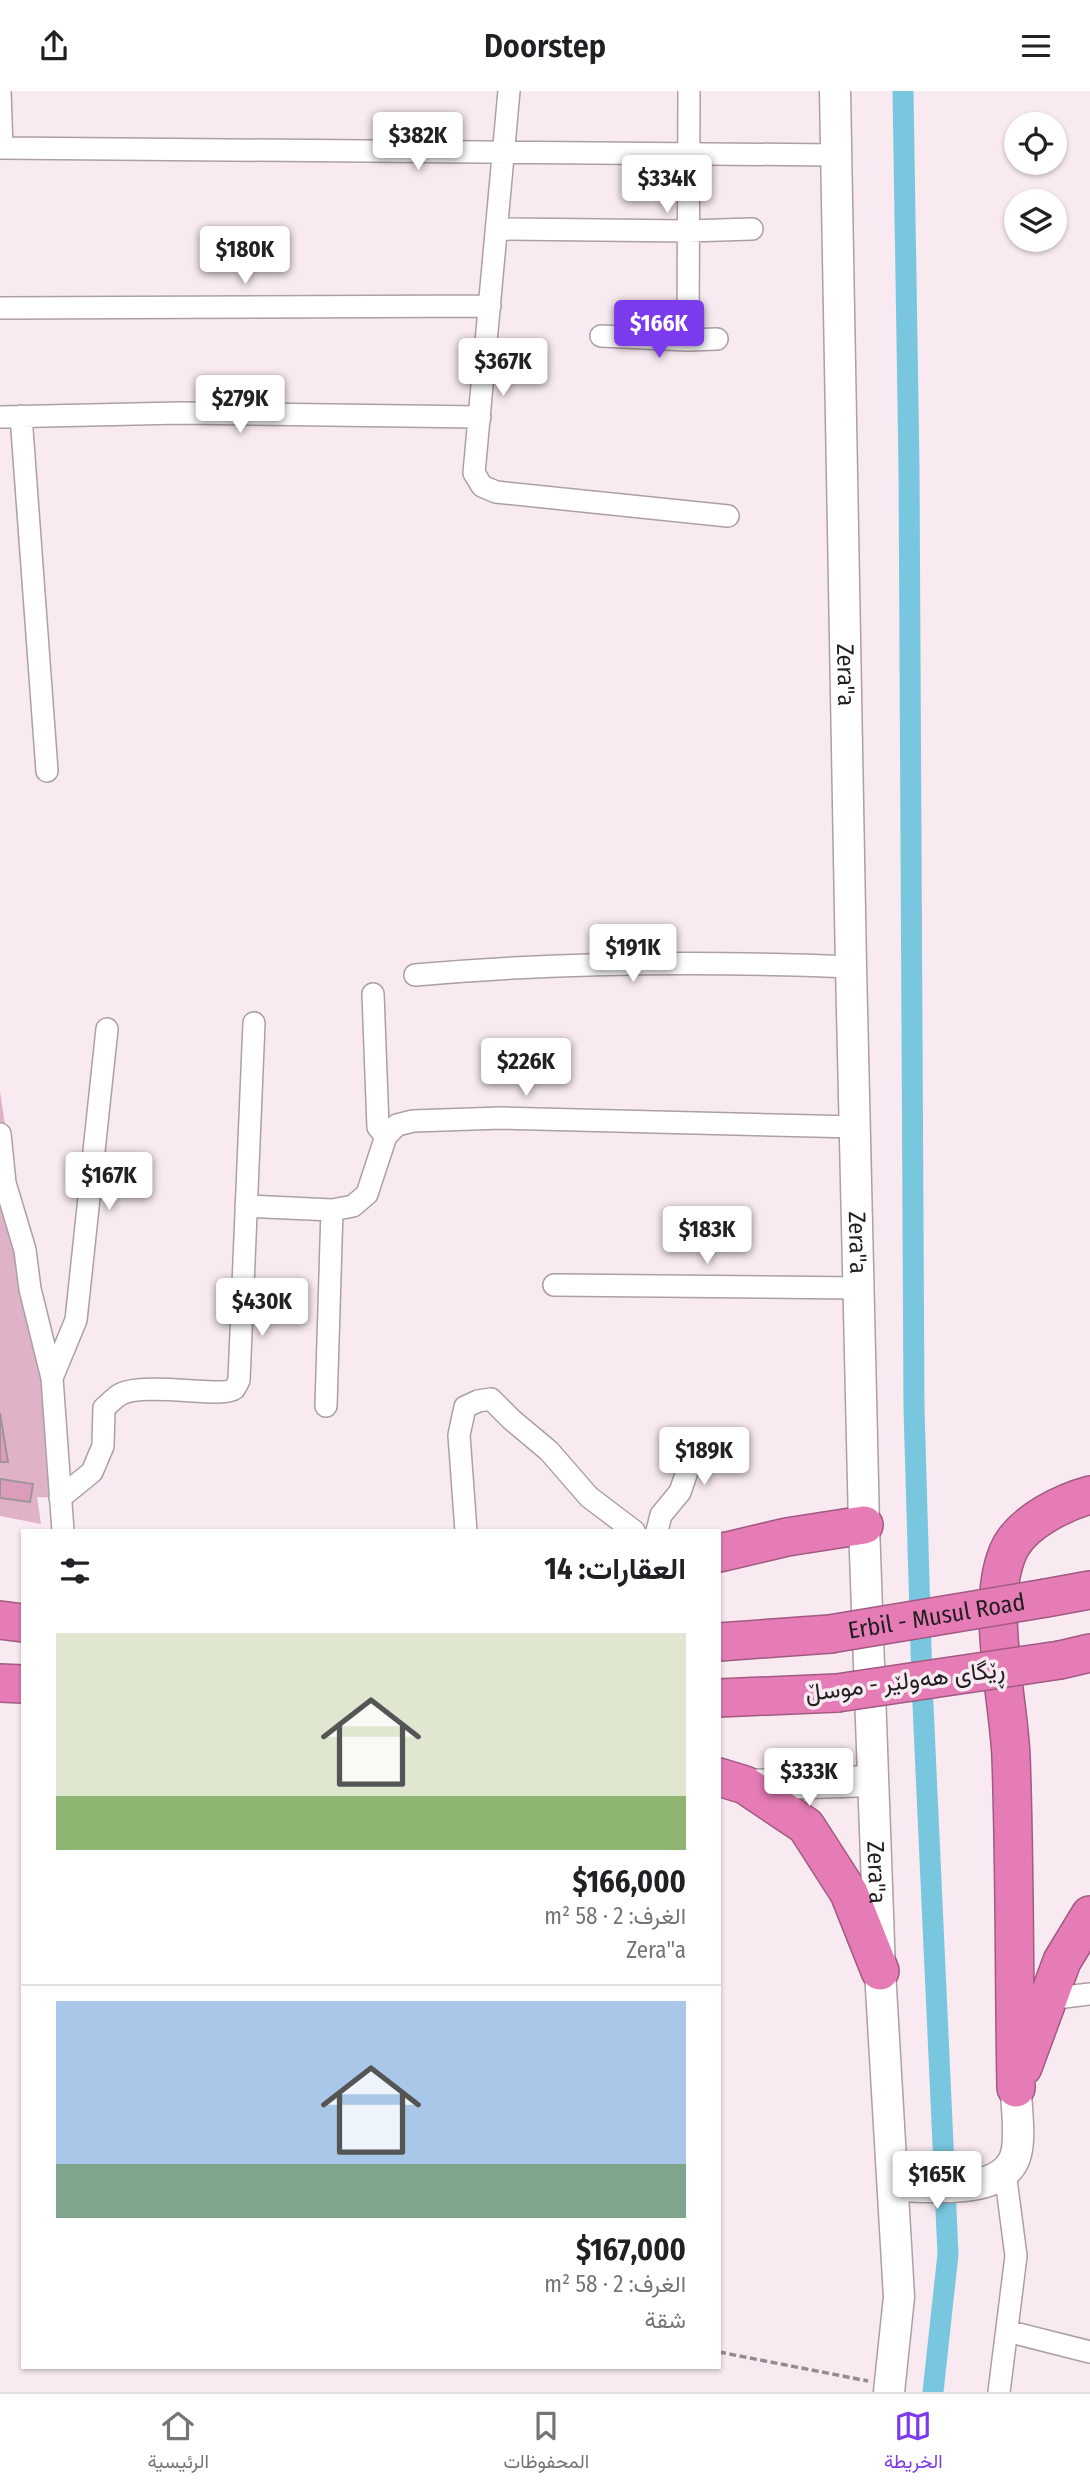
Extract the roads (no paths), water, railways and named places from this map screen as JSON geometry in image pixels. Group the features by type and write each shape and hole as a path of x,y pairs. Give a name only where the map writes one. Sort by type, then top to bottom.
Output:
{"highway":[{"path":"1016,2088 1011,1754 999,1649 1000,1577 1012,1545 1035,1520 1073,1499 1090,1495"},
{"path":"721,1553 787,1537 864,1525"},
{"name":"Erbil - Musul Road","path":"721,1642 830,1634 1090,1590"},
{"path":"0,1619 21,1623"},
{"name":"ڕێگای هەولێر - موسڵ","path":"721,1698 837,1693 1075,1657"},
{"path":"0,1683 21,1685"},
{"path":"732,1781 806,1826 849,1893 880,1971"},
{"path":"1016,2088 1062,1961 1090,1915"}],"street":[{"path":"0,91 1,148 837,155"},
{"path":"509,91 474,473 482,486 496,492 728,516"},
{"path":"688,91 688,340"},
{"name":"Zera\"a","path":"835,91 850,967 864,1525 880,1971 898,2297 890,2389"},
{"path":"497,229 752,229"},
{"path":"0,309 490,306"},
{"path":"601,337 688,340 717,338"},
{"path":"47,771 11,416 180,413 480,417"},
{"path":"415,975 506,967 638,962 850,967"},
{"path":"373,994 376,1108 378,1127 386,1136"},
{"path":"60,1498 92,1472 103,1446 104,1408 121,1394 142,1390 180,1389 223,1393 233,1389 239,1380 254,1023"},
{"path":"52,1378 76,1320 107,1029"},
{"path":"246,1206 332,1210 353,1206 367,1194 386,1136 397,1125 413,1122 501,1118 855,1127"},
{"path":"0,1134 5,1183 25,1250 30,1289 52,1378 63,1529"},
{"path":"326,1406 332,1210"},
{"path":"554,1285 860,1289"},
{"path":"466,1529 458,1435 465,1407 491,1399 549,1451 589,1497 631,1529"},
{"path":"658,1529 661,1515 680,1492 690,1463 682,1439"},
{"path":"732,1781 872,1780"},
{"path":"1048,1999 1090,1994"},
{"path":"893,2186 993,2179 1013,2164 1017,2151 1016,2088"},
{"path":"993,2179 1016,2256 999,2392"},
{"path":"1007,2330 1090,2352"}],"waterway":[{"path":"903,91 909,467 914,1409 922,1683 948,2254 933,2392"}]}
